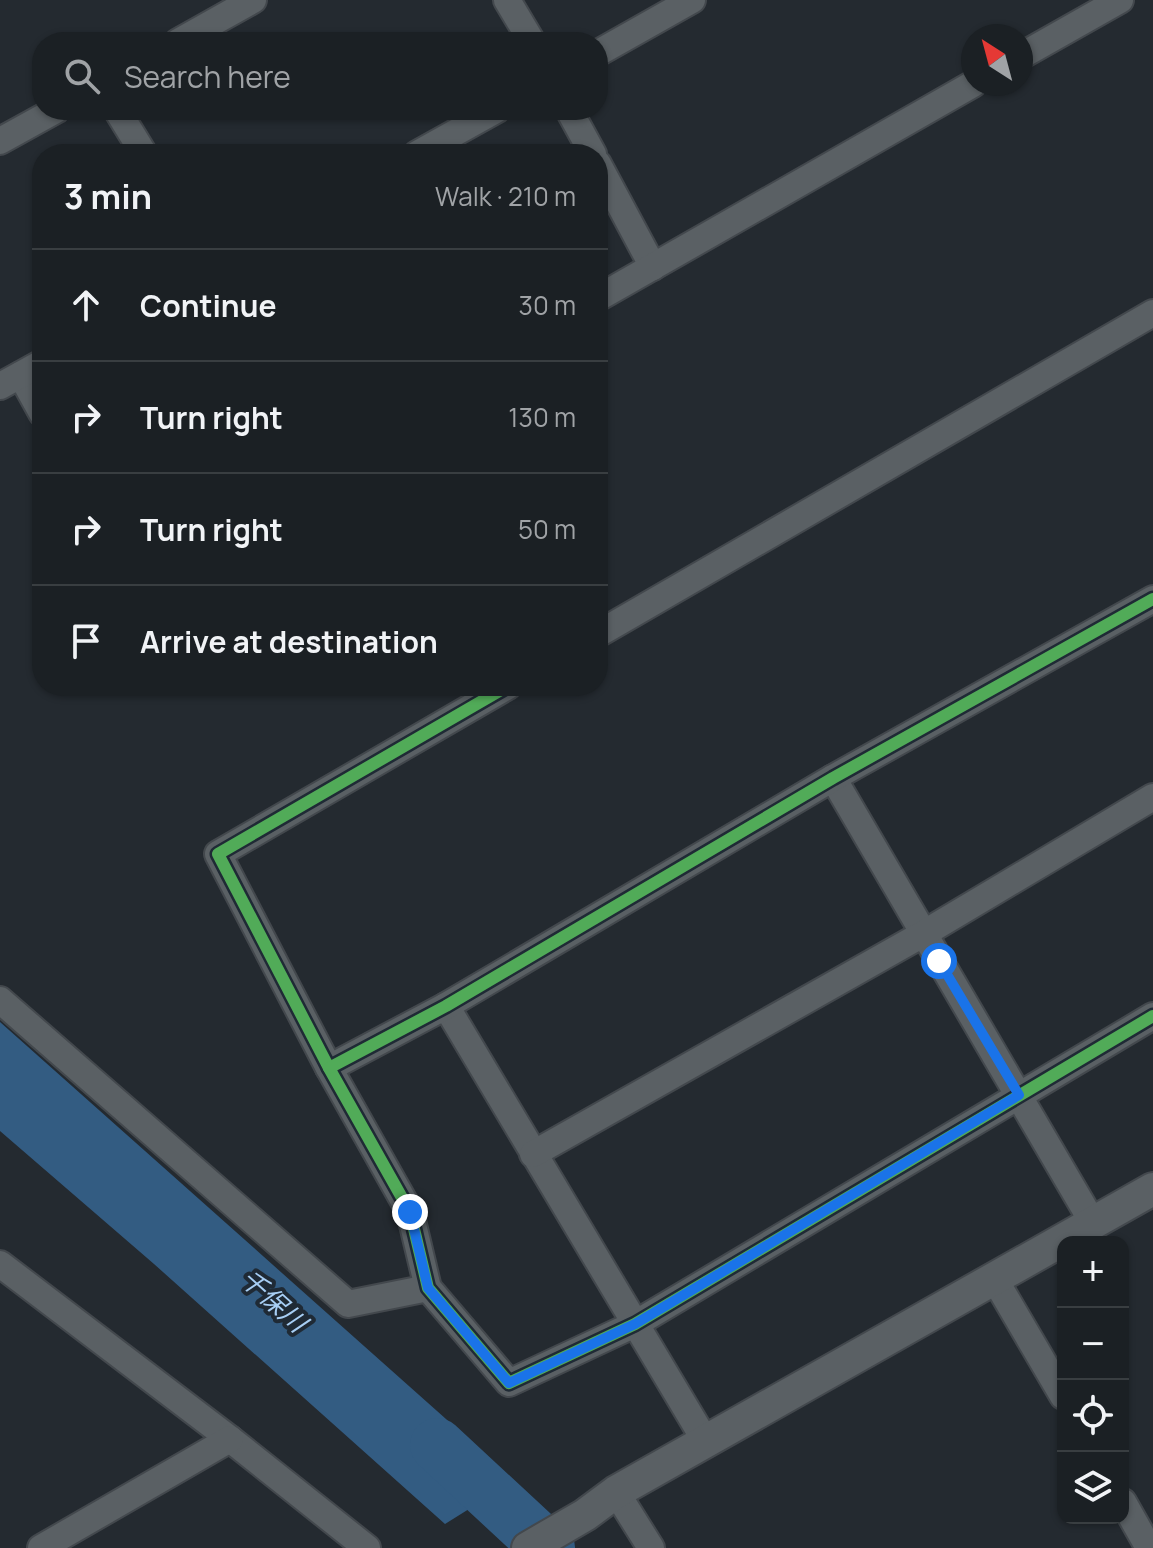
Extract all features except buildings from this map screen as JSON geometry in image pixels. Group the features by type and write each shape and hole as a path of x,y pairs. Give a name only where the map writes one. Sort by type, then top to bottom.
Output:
{"street":[{"path":"196,32 253,0"},
{"path":"507,0 526,32"},
{"path":"608,47 692,0"},
{"path":"1033,47 1081,9 1120,0"},
{"path":"608,292 961,91"},
{"path":"0,141 38,120"},
{"path":"123,120 138,144"},
{"path":"435,144 478,120"},
{"path":"574,120 588,144"},
{"path":"608,183 653,267"},
{"path":"608,628 1151,320"},
{"path":"21,375 32,395"},
{"path":"329,1068 446,1006 833,778 1153,599"},
{"path":"491,696 218,854 329,1068 410,1212 428,1288 509,1383 635,1324 1153,1016"},
{"path":"833,778 1093,1223"},
{"path":"533,1154 923,934 1153,797"},
{"path":"0,1000 348,1304 428,1288"},
{"path":"446,1006 706,1442"},
{"path":"528,1548 585,1515 616,1492 1153,1189"},
{"path":"0,1264 367,1548"},
{"path":"994,1278 1057,1386"},
{"path":"41,1548 230,1439"},
{"path":"616,1492 651,1548"},
{"path":"1129,1513 1149,1548"}],"water":[{"path":"0,1022 446,1419 509,1484 445,1524 0,1131"}],"waterway":[{"name":"千保川","path":"437,1445 548,1548"}],"cycle path":[{"path":"329,1068 446,1006 833,778 1153,599"},
{"path":"491,696 218,854 329,1068 410,1212 428,1288 509,1383 635,1324 1153,1016"}],"route":[{"path":"410,1212 428,1288 509,1383 635,1324 1019,1095 939,961"}]}
